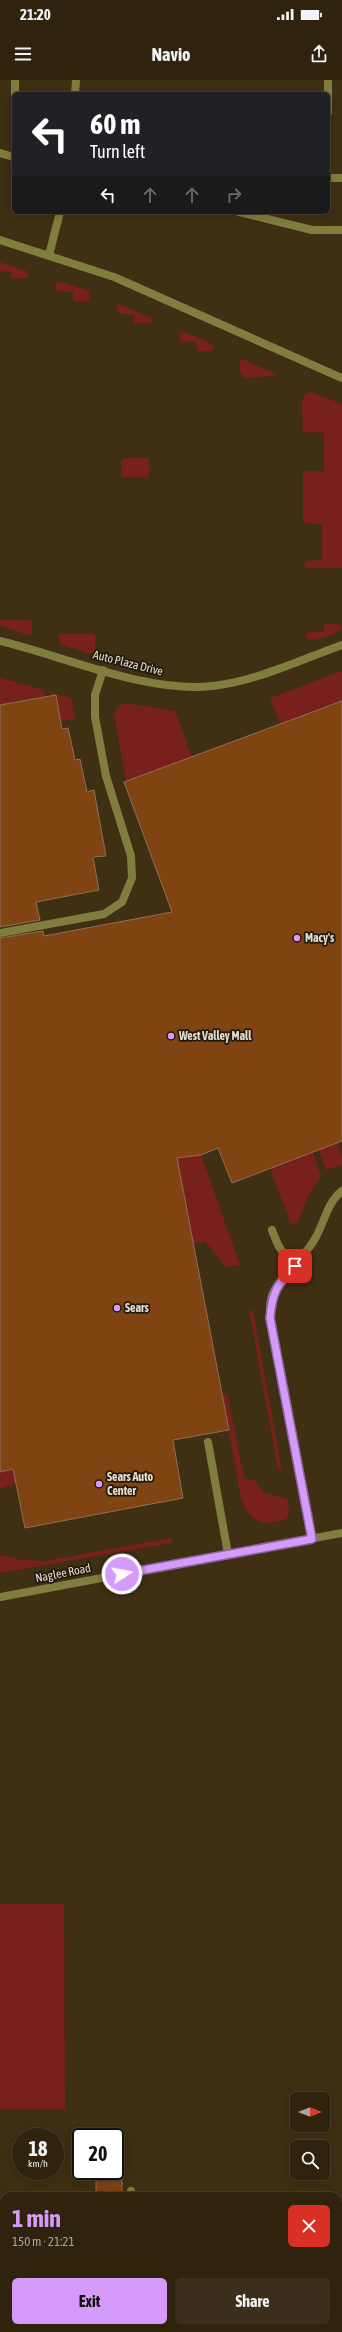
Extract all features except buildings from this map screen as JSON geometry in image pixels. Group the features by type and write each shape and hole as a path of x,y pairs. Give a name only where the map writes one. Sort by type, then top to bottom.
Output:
{"lane":[{"path":"15,80 15,92"},
{"path":"75,92 76,80"},
{"path":"328,80 328,92"},
{"path":"0,154 12,157"},
{"path":"330,178 342,178"},
{"path":"49,255 59,214"},
{"path":"247,214 312,230 342,230"},
{"path":"0,240 120,279 342,378"},
{"name":"Auto Plaza Drive","path":"0,641 147,683 168,686 211,687 235,683 267,673 342,646"},
{"path":"0,933 104,914 122,902 132,878 131,856 106,776 95,717 95,695 103,670"},
{"path":"312,1539 270,1318 272,1294 278,1284 303,1257 314,1241 332,1202 342,1191"},
{"path":"272,1230 278,1246 285,1255 293,1258 303,1257"},
{"path":"208,1442 228,1554"},
{"name":"Naglee Road","path":"0,1597 342,1533"}],"shaded area":[{"path":"0,262 27,271 28,278 11,279 11,272 0,271"},
{"path":"59,281 89,291 90,301 73,301 73,292 56,291 55,284"},
{"path":"118,304 151,318 152,321 149,323 134,323 134,315 117,313"},
{"path":"180,332 184,332 212,344 214,348 211,351 197,351 196,342 180,341"},
{"path":"243,359 273,373 276,376 244,378 240,372 240,360"},
{"path":"311,392 342,404 342,568 308,568 304,565 307,561 322,560 322,524 303,523 303,471 324,471 324,433 303,432 302,400 305,394"},
{"path":"125,458 148,458 150,462 149,477 122,477 121,461"},
{"path":"0,620 30,620 32,622 32,633 26,635 0,625"},
{"path":"324,624 338,624 342,628 324,638 313,640 305,637 308,632 324,632"},
{"path":"61,634 95,634 95,652 91,654 60,644 58,637"},
{"path":"342,671 342,701 280,724 270,698"},
{"path":"0,678 44,690 45,697 0,705"},
{"path":"50,692 71,698 75,719 60,721 56,695 50,696"},
{"path":"124,703 175,711 192,757 126,781 114,714 117,708"},
{"path":"337,1143 342,1156 342,1165 326,1170 319,1150"},
{"path":"313,1152 321,1176 308,1196 298,1222 291,1224 270,1169"},
{"path":"201,1155 240,1265 226,1267 205,1241 193,1244 177,1158"},
{"path":"249,1309 253,1311 282,1471 278,1469"},
{"path":"222,1393 228,1397 244,1478 255,1480 264,1493 287,1499 290,1512 286,1519 264,1523 253,1518 248,1513 241,1499"},
{"path":"13,1469 16,1483 0,1489 0,1472"},
{"path":"171,1538 172,1543 0,1573 0,1555 22,1560 44,1561"},
{"path":"0,1904 64,1904 65,2109 0,2109"}],"place":[{"name":"Macy's","path":"297,938"},
{"name":"West Valley Mall","path":"171,1036"},
{"name":"Sears","path":"117,1308"},
{"name":"Sears Auto Center","path":"99,1484"}],"route":[{"path":"122,1574 312,1539 270,1318 272,1294 278,1284 295,1266"}]}
